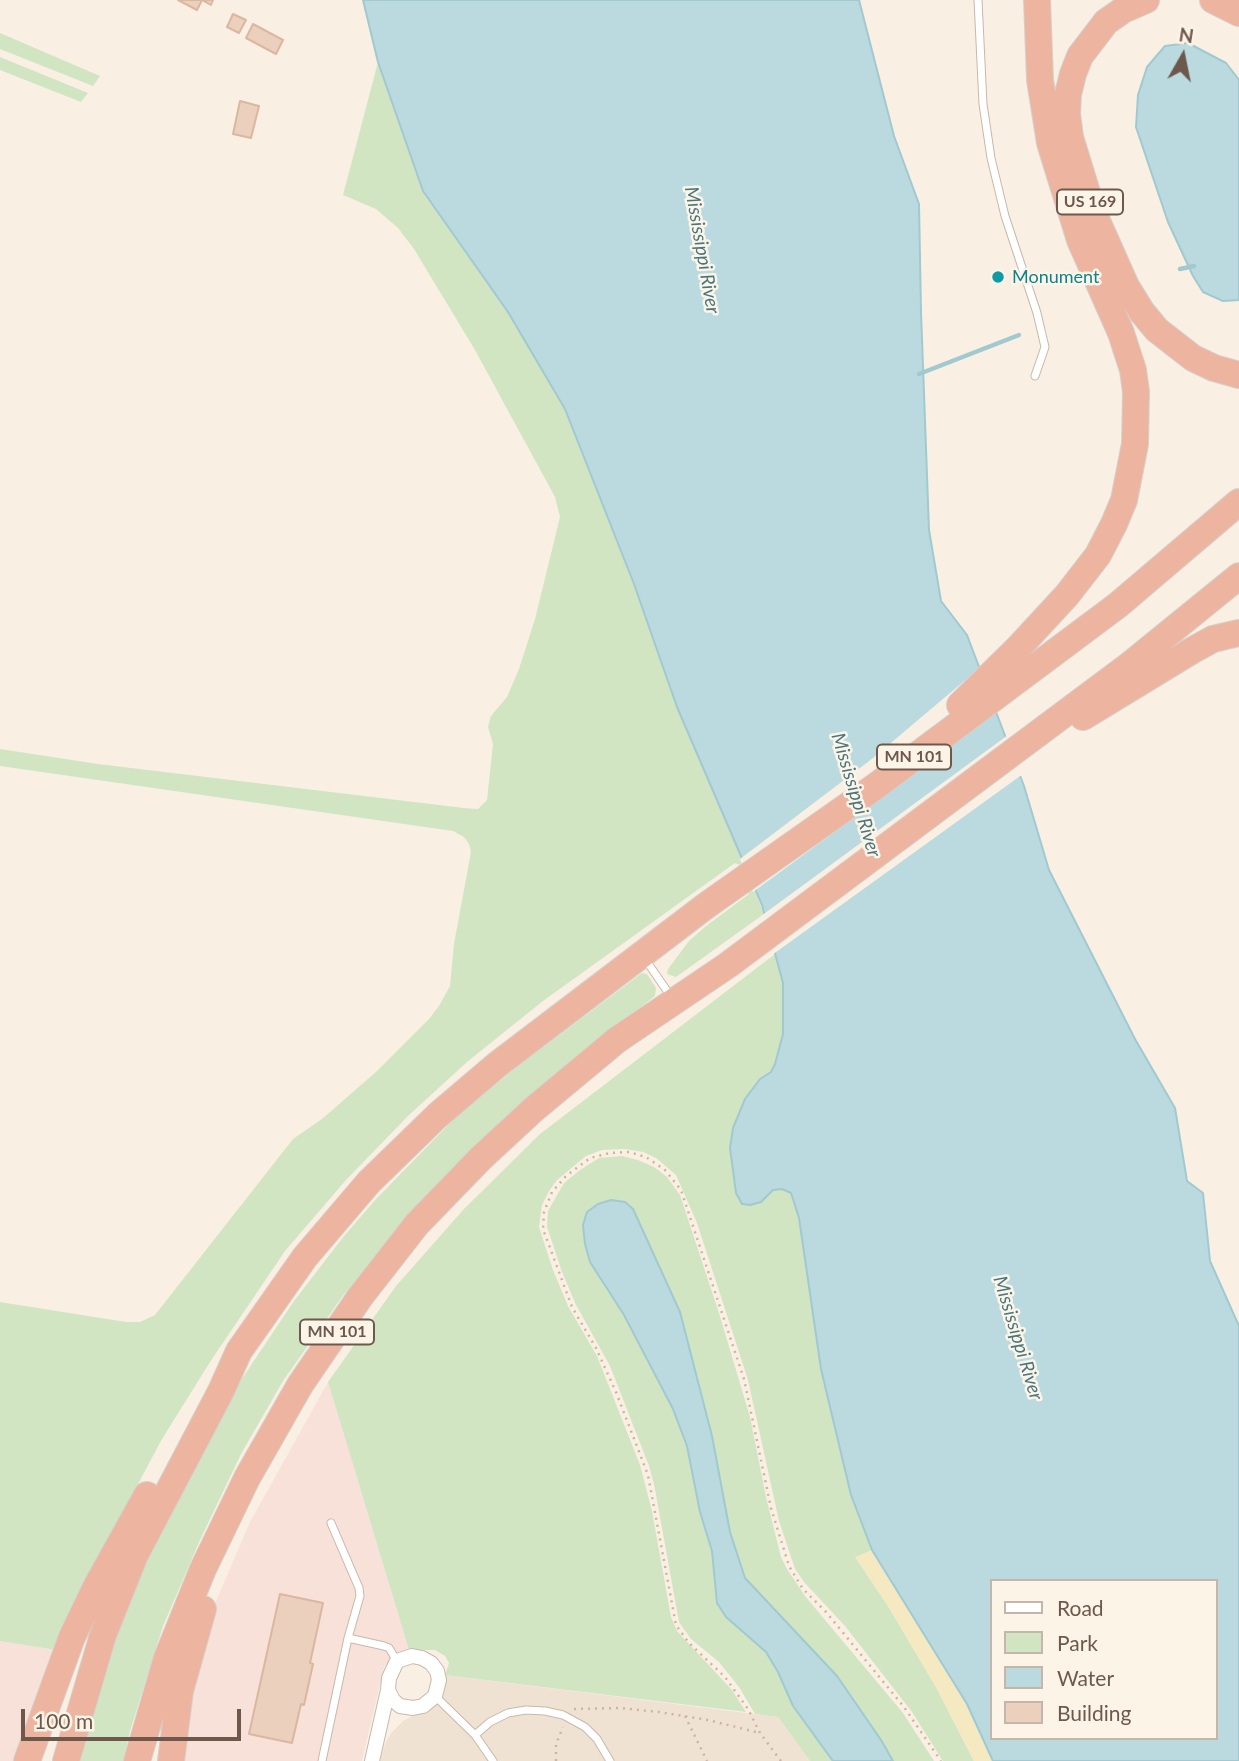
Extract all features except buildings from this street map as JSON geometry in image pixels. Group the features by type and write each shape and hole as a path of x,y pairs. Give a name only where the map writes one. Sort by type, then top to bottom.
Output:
{"highway":[{"path":"876,786 1018,648 1089,569 1114,524 1130,475 1135,444 1136,392 1128,353 1080,240 1050,143 1040,80 1037,0"},
{"name":"US 169","path":"1146,0 1123,10 1107,22 1080,56 1068,94 1070,137 1093,212 1121,275 1142,312 1157,330 1193,358 1214,368 1239,375"},
{"path":"1213,0 1239,13"},
{"name":"MN 101","path":"66,1761 103,1635 135,1555 221,1391 239,1351 305,1257 369,1182 438,1115 498,1064 706,905 876,786 1118,605 1239,502"},
{"path":"1131,677 1239,576"},
{"path":"1131,677 1213,639 1239,633"},
{"name":"MN 101","path":"137,1761 167,1658 203,1569 247,1478 300,1385 360,1297 417,1224 481,1158 534,1109 617,1040 728,965 966,785 1131,677"},
{"path":"171,1761 180,1690 203,1608 243,1506 300,1385"},
{"path":"27,1761 48,1696 97,1585 185,1429 221,1391"}],"street":[{"path":"372,1761 391,1669 397,1661 412,1656 431,1662 437,1671 439,1680 435,1696 423,1706 400,1706 388,1690"}],"lane":[{"path":"978,0 983,104 991,158 1005,216 1045,346 1035,376"},
{"path":"642,955 674,1001"},
{"path":"322,1761 348,1638 360,1596 331,1524"},
{"path":"348,1638 389,1648 397,1661"},
{"path":"435,1696 475,1735 493,1761"},
{"path":"475,1735 490,1722 508,1713 526,1710 565,1716 585,1727 597,1739 610,1761"}],"path":[{"path":"781,1761 724,1677 689,1643 676,1625 648,1475 616,1392 596,1348 572,1307 543,1229 544,1212 552,1192 566,1176 590,1158 629,1152 646,1157 665,1171 681,1190 744,1379 771,1508 789,1566 803,1589 833,1620 904,1707 941,1761"},
{"path":"556,1761 556,1744 565,1716 577,1708 620,1708 685,1716 760,1733"},
{"path":"685,1716 707,1761"}],"shaded area":[{"path":"328,1382 409,1650 390,1659 384,1667 362,1761 179,1761 195,1666 216,1601 250,1522"},
{"path":"0,1641 56,1650 19,1761 0,1761"},
{"path":"445,1675 778,1717 810,1761 380,1761 391,1733 403,1721 436,1704 444,1692"}],"green space":[{"path":"0,33 100,76 93,86 0,49"},
{"path":"0,57 88,93 81,102 0,70"},
{"path":"378,62 423,191 508,312 565,409 634,584 677,707 732,831 764,914 676,977 667,974 689,941 749,894 740,865 735,863 543,1001 467,1062 408,1116 346,1180 285,1251 210,1362 162,1439 97,1561 56,1650 0,1641 0,1302 126,1322 140,1322 155,1315 293,1139 322,1119 377,1071 429,1019 450,986 454,944 471,852 464,837 453,831 0,766 0,749 98,764 464,808 478,809 487,800 493,744 488,727 491,716 507,697 519,669 535,619 560,517 555,497 475,350 414,249 398,228 376,209 343,195"},
{"path":"775,954 783,983 783,1034 771,1072 760,1079 761,1202 773,1190 782,1189 790,1193 799,1218 821,1369 851,1495 872,1550 856,1558 936,1687 974,1761 943,1761 912,1712 845,1626 795,1569 779,1521 748,1380 697,1223 676,1175 656,1158 643,1152 625,1149 602,1150 586,1156 557,1180 549,1191 542,1205 539,1227 568,1306 597,1356 640,1465 652,1511 671,1617 677,1631 732,1690 746,1712 445,1675 449,1663 445,1656 435,1650 409,1650 328,1382 396,1286 463,1210 540,1134"},
{"path":"642,973 647,974 656,988 655,996 537,1091 412,1213 342,1297 283,1381 241,1454 200,1540 163,1626 123,1761 80,1761 106,1666 164,1522 235,1389 294,1301 376,1199 455,1118 518,1066"},
{"path":"622,1156 654,1167 667,1177 680,1195 750,1417 766,1497 781,1557 787,1569 805,1596 903,1713 934,1761 893,1761 837,1676 745,1578 730,1532 712,1436 680,1312 602,1283 640,1345 673,1409 687,1446 700,1512 712,1551 717,1603 726,1617 766,1652 793,1706 833,1761 810,1761 778,1717 755,1714 739,1687 719,1662 691,1639 679,1622 649,1466 610,1366 576,1305 547,1227 548,1211 564,1183 599,1158"}],"sand":[{"path":"872,1550 967,1704 993,1761 974,1761 936,1687 855,1557"}],"water":[{"name":"Mississippi River","path":"363,0 859,0 894,136 919,204 929,530 941,601 967,635 1024,786 1049,870 1135,1039 1175,1108 1187,1181 1203,1193 1210,1261 1239,1326 1239,1761 993,1761 967,1704 872,1550 851,1495 821,1369 799,1218 791,1193 782,1189 773,1190 761,1202 750,1205 742,1204 736,1193 730,1148 733,1128 745,1099 760,1079 771,1072 783,1034 783,983 762,905 677,707 634,584 565,409 508,312 423,191 378,62"},
{"path":"1188,43 1226,63 1239,80 1239,300 1223,301 1203,292 1193,276 1168,222 1136,127 1138,95 1147,67 1165,46"},
{"path":"611,1200 625,1202 633,1209 680,1312 712,1436 730,1532 745,1578 837,1676 893,1761 833,1761 793,1706 766,1652 726,1617 717,1603 712,1551 700,1512 687,1446 673,1409 624,1315 590,1262 585,1244 583,1225 587,1212 598,1204"}],"pier":[{"path":"982,666 999,711 753,892 740,859 873,758"},
{"path":"1008,735 1023,774 772,955 761,916"}],"waterway":[{"path":"1180,269 1194,266"},
{"path":"919,374 1019,335"}],"place":[{"name":"Monument","path":"998,277"}]}
